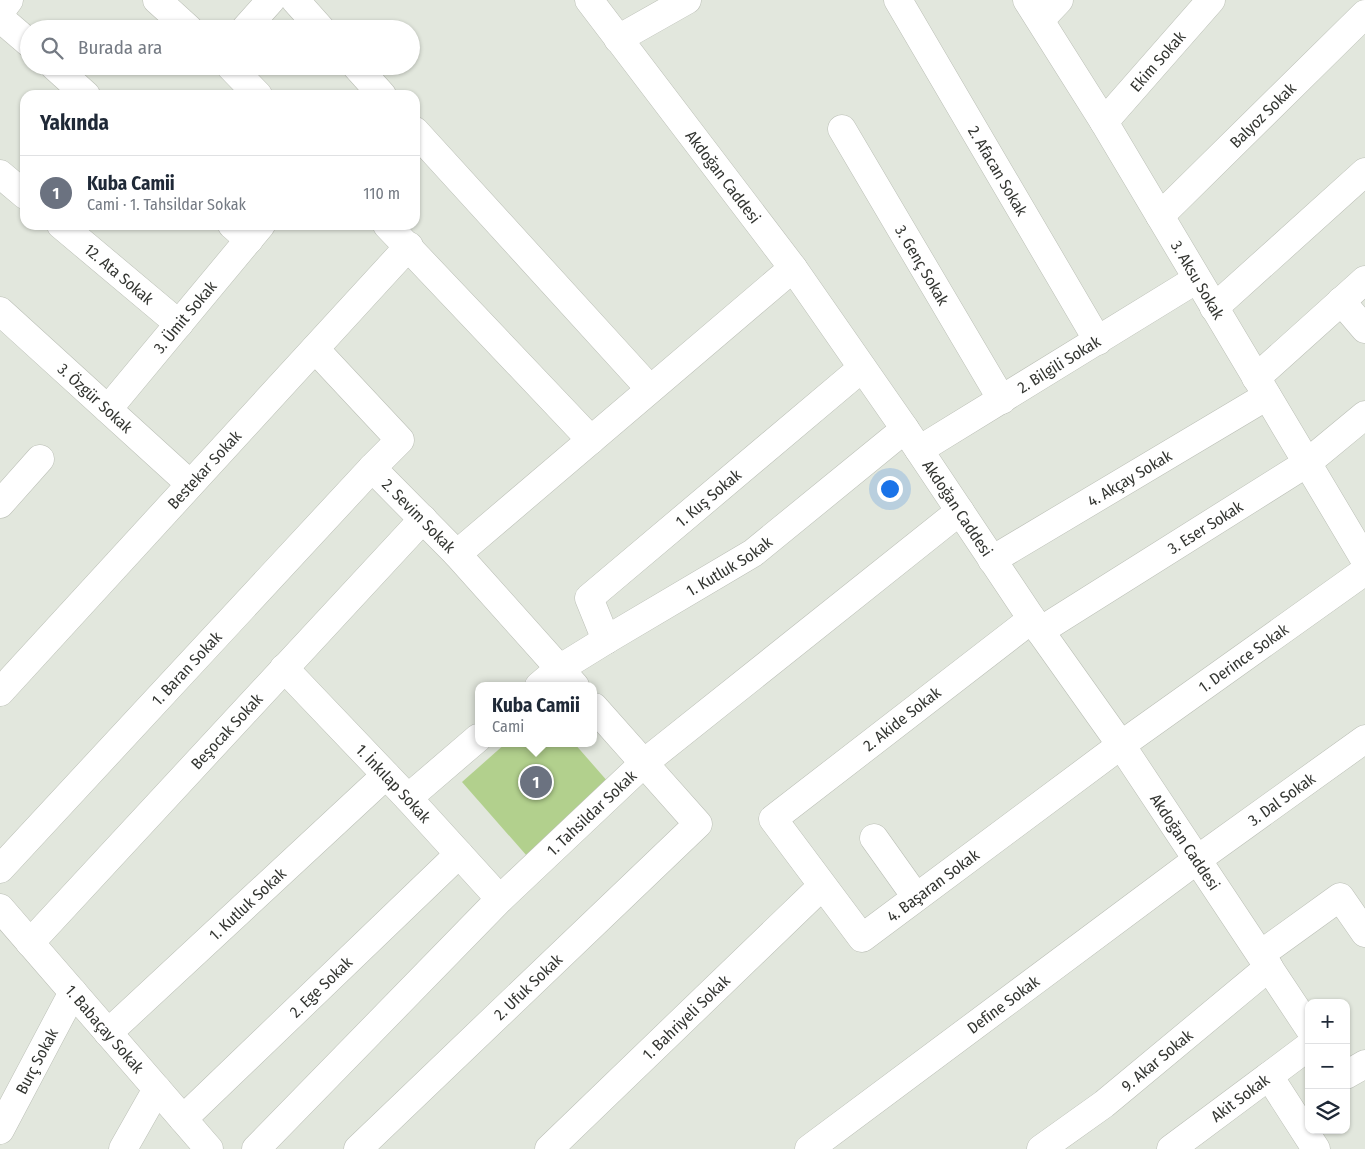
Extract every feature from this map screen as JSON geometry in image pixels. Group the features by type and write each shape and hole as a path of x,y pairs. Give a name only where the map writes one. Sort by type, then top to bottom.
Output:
{"street":[{"path":"0,12 9,0"},
{"path":"157,0 179,20"},
{"path":"253,20 271,0"},
{"path":"295,0 313,20"},
{"name":"Akdoğan Caddesi","path":"589,0 793,268 912,440 1036,625 1121,745 1305,1022"},
{"path":"618,39 687,0"},
{"name":"2. Afacan Sokak","path":"898,0 1098,341"},
{"name":"Ekim Sokak","path":"1104,122 1211,0"},
{"name":"3. Aksu Sokak","path":"1042,6 1104,122 1365,560"},
{"name":"Balyoz Sokak","path":"1160,216 1365,14"},
{"path":"0,18 20,35"},
{"path":"64,75 80,90"},
{"path":"239,75 253,90"},
{"path":"364,75 378,90"},
{"name":"3. Genç Sokak","path":"842,129 1002,400"},
{"path":"420,136 650,389"},
{"path":"1214,308 1365,172"},
{"path":"0,174 20,191"},
{"name":"12. Ata Sokak","path":"67,230 179,324"},
{"name":"3. Ümit Sokak","path":"108,409 179,324 247,230"},
{"path":"393,230 591,440"},
{"name":"Bestekar Sokak","path":"0,692 409,246"},
{"path":"457,554 793,268"},
{"name":"2. Bilgili Sokak","path":"912,440 1002,400 1197,279"},
{"name":"4. Akçay Sokak","path":"992,560 1261,387 1341,301 1365,280"},
{"path":"1341,301 1365,329"},
{"name":"3. Özgür Sokak","path":"0,311 190,484"},
{"name":"2. Sevim Sokak","path":"315,349 400,440 372,468 457,554 558,680"},
{"name":"1. Kuş Sokak","path":"606,640 589,598 862,368"},
{"name":"3. Eser Sokak","path":"1036,625 1307,464 1365,415"},
{"name":"1. Kutluk Sokak","path":"558,680 606,640 754,553 912,440"},
{"path":"0,504 40,459"},
{"name":"1. Baran Sokak","path":"0,869 372,468"},
{"name":"1. Tahsildar Sokak","path":"256,1149 500,899 644,763 960,511"},
{"name":"Beşocak Sokak","path":"30,943 423,518"},
{"name":"1. Derince Sokak","path":"1121,745 1365,571"},
{"name":"2. Akide Sokak","path":"773,819 1036,625"},
{"name":"1. İnkılap Sokak","path":"284,668 408,798 500,899"},
{"path":"597,709 644,763"},
{"name":"3. Dal Sokak","path":"1198,859 1365,739"},
{"path":"408,798 475,741"},
{"name":"4. Başaran Sokak","path":"773,819 862,938 1121,745"},
{"name":"2. Ufuk Sokak","path":"358,1149 698,824 644,763"},
{"name":"1. Kutluk Sokak","path":"108,1033 386,775"},
{"path":"874,838 916,897"},
{"name":"2. Ege Sokak","path":"183,1119 459,854"},
{"name":"Define Sokak","path":"809,1149 1198,859"},
{"name":"1. Bahriyeli Sokak","path":"550,1149 822,886"},
{"name":"9. Akar Sokak","path":"1041,1149 1104,1104 1340,897 1365,934"},
{"name":"1. Babaçay Sokak","path":"0,908 209,1149"},
{"name":"Burç Sokak","path":"0,1130 73,992"},
{"name":"Akit Sokak","path":"1171,1149 1305,1049"},
{"path":"1350,1073 1365,1064"},
{"path":"1269,1076 1316,1149"},
{"path":"123,1149 157,1089"}],"building":[{"path":"501,747 578,747 609,783 527,856 462,782"}],"place":[{"name":"Kuba Camii","path":"536,782"}]}
